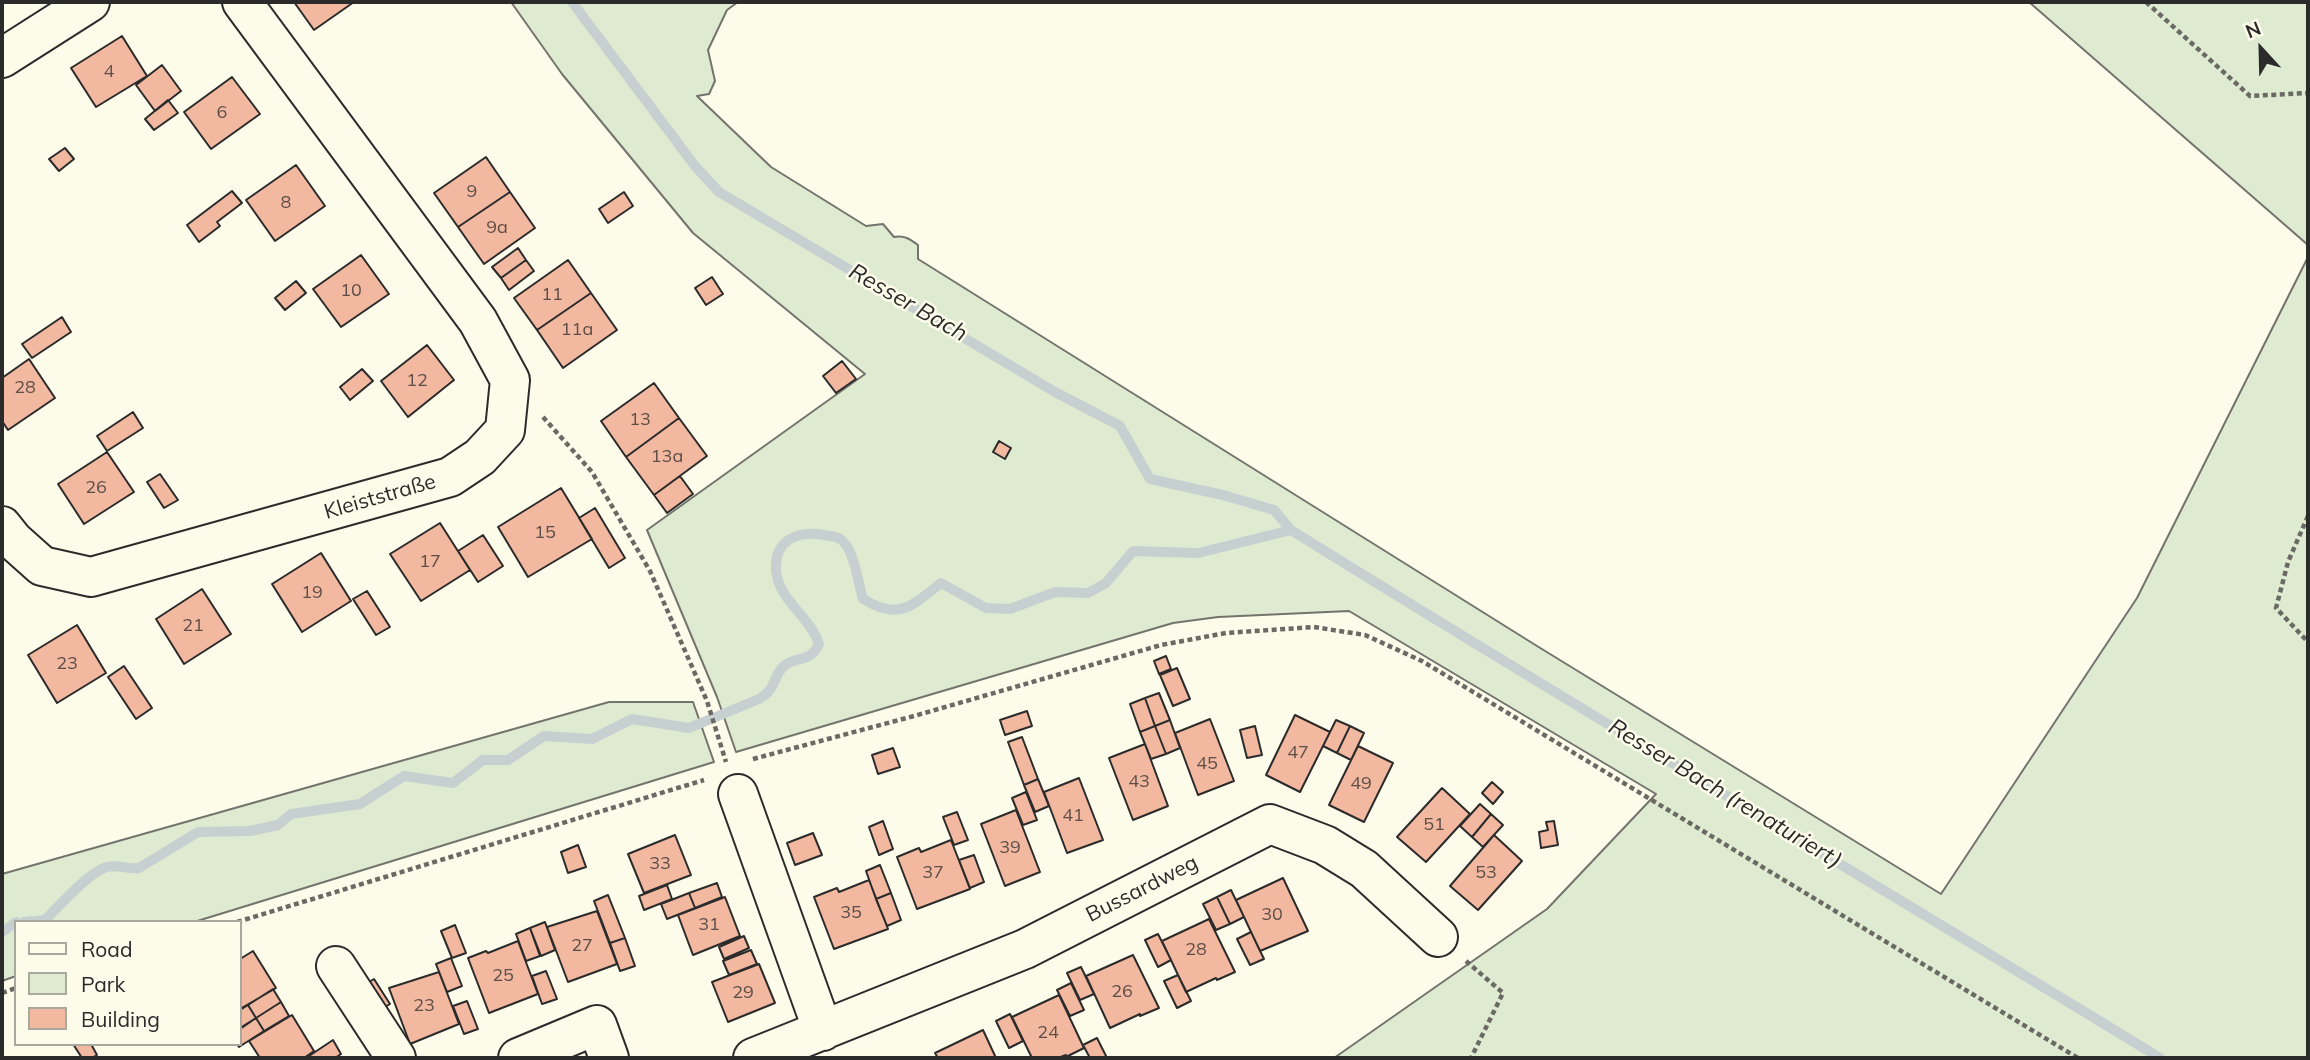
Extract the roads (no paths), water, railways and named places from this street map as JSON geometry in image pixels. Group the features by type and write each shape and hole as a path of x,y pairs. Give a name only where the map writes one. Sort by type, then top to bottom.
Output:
{"street":[{"path":"2,58 90,2"},
{"name":"Kleiststraße","path":"2,526 14,541 42,566 91,578 450,477 480,457 505,430 510,380 478,321 242,2"},
{"path":"729,779 823,1031"},
{"name":"Bussardweg","path":"753,1058 1025,949 1270,824 1325,845 1364,869 1438,937"},
{"path":"336,966 396,1058"},
{"path":"518,1058 597,1025 609,1058"}],"waterway":[{"name":"Resser Bach (renaturiert)","path":"572,2 695,166 719,192 1055,392 1120,426 1150,479 1223,495 1274,510 1291,530 1399,597 2160,1058"},
{"path":"45,920 100,870 111,866 139,868 198,832 250,831 278,825 291,814 360,804 404,776 453,783 483,760 508,760 544,736 592,739 632,719 689,728 759,699 771,688 786,664 811,655 819,644 815,634 788,599 778,581 776,560 779,551 783,544 797,536 824,535 838,538 845,543 852,557 863,599 875,606 896,610 905,608 941,583 986,608 1010,609 1055,592 1088,593 1106,583 1133,551 1198,553 1291,530"},
{"path":"2,932 14,923"}],"water label":[{"name":"Resser Bach","path":"908,303"}]}
